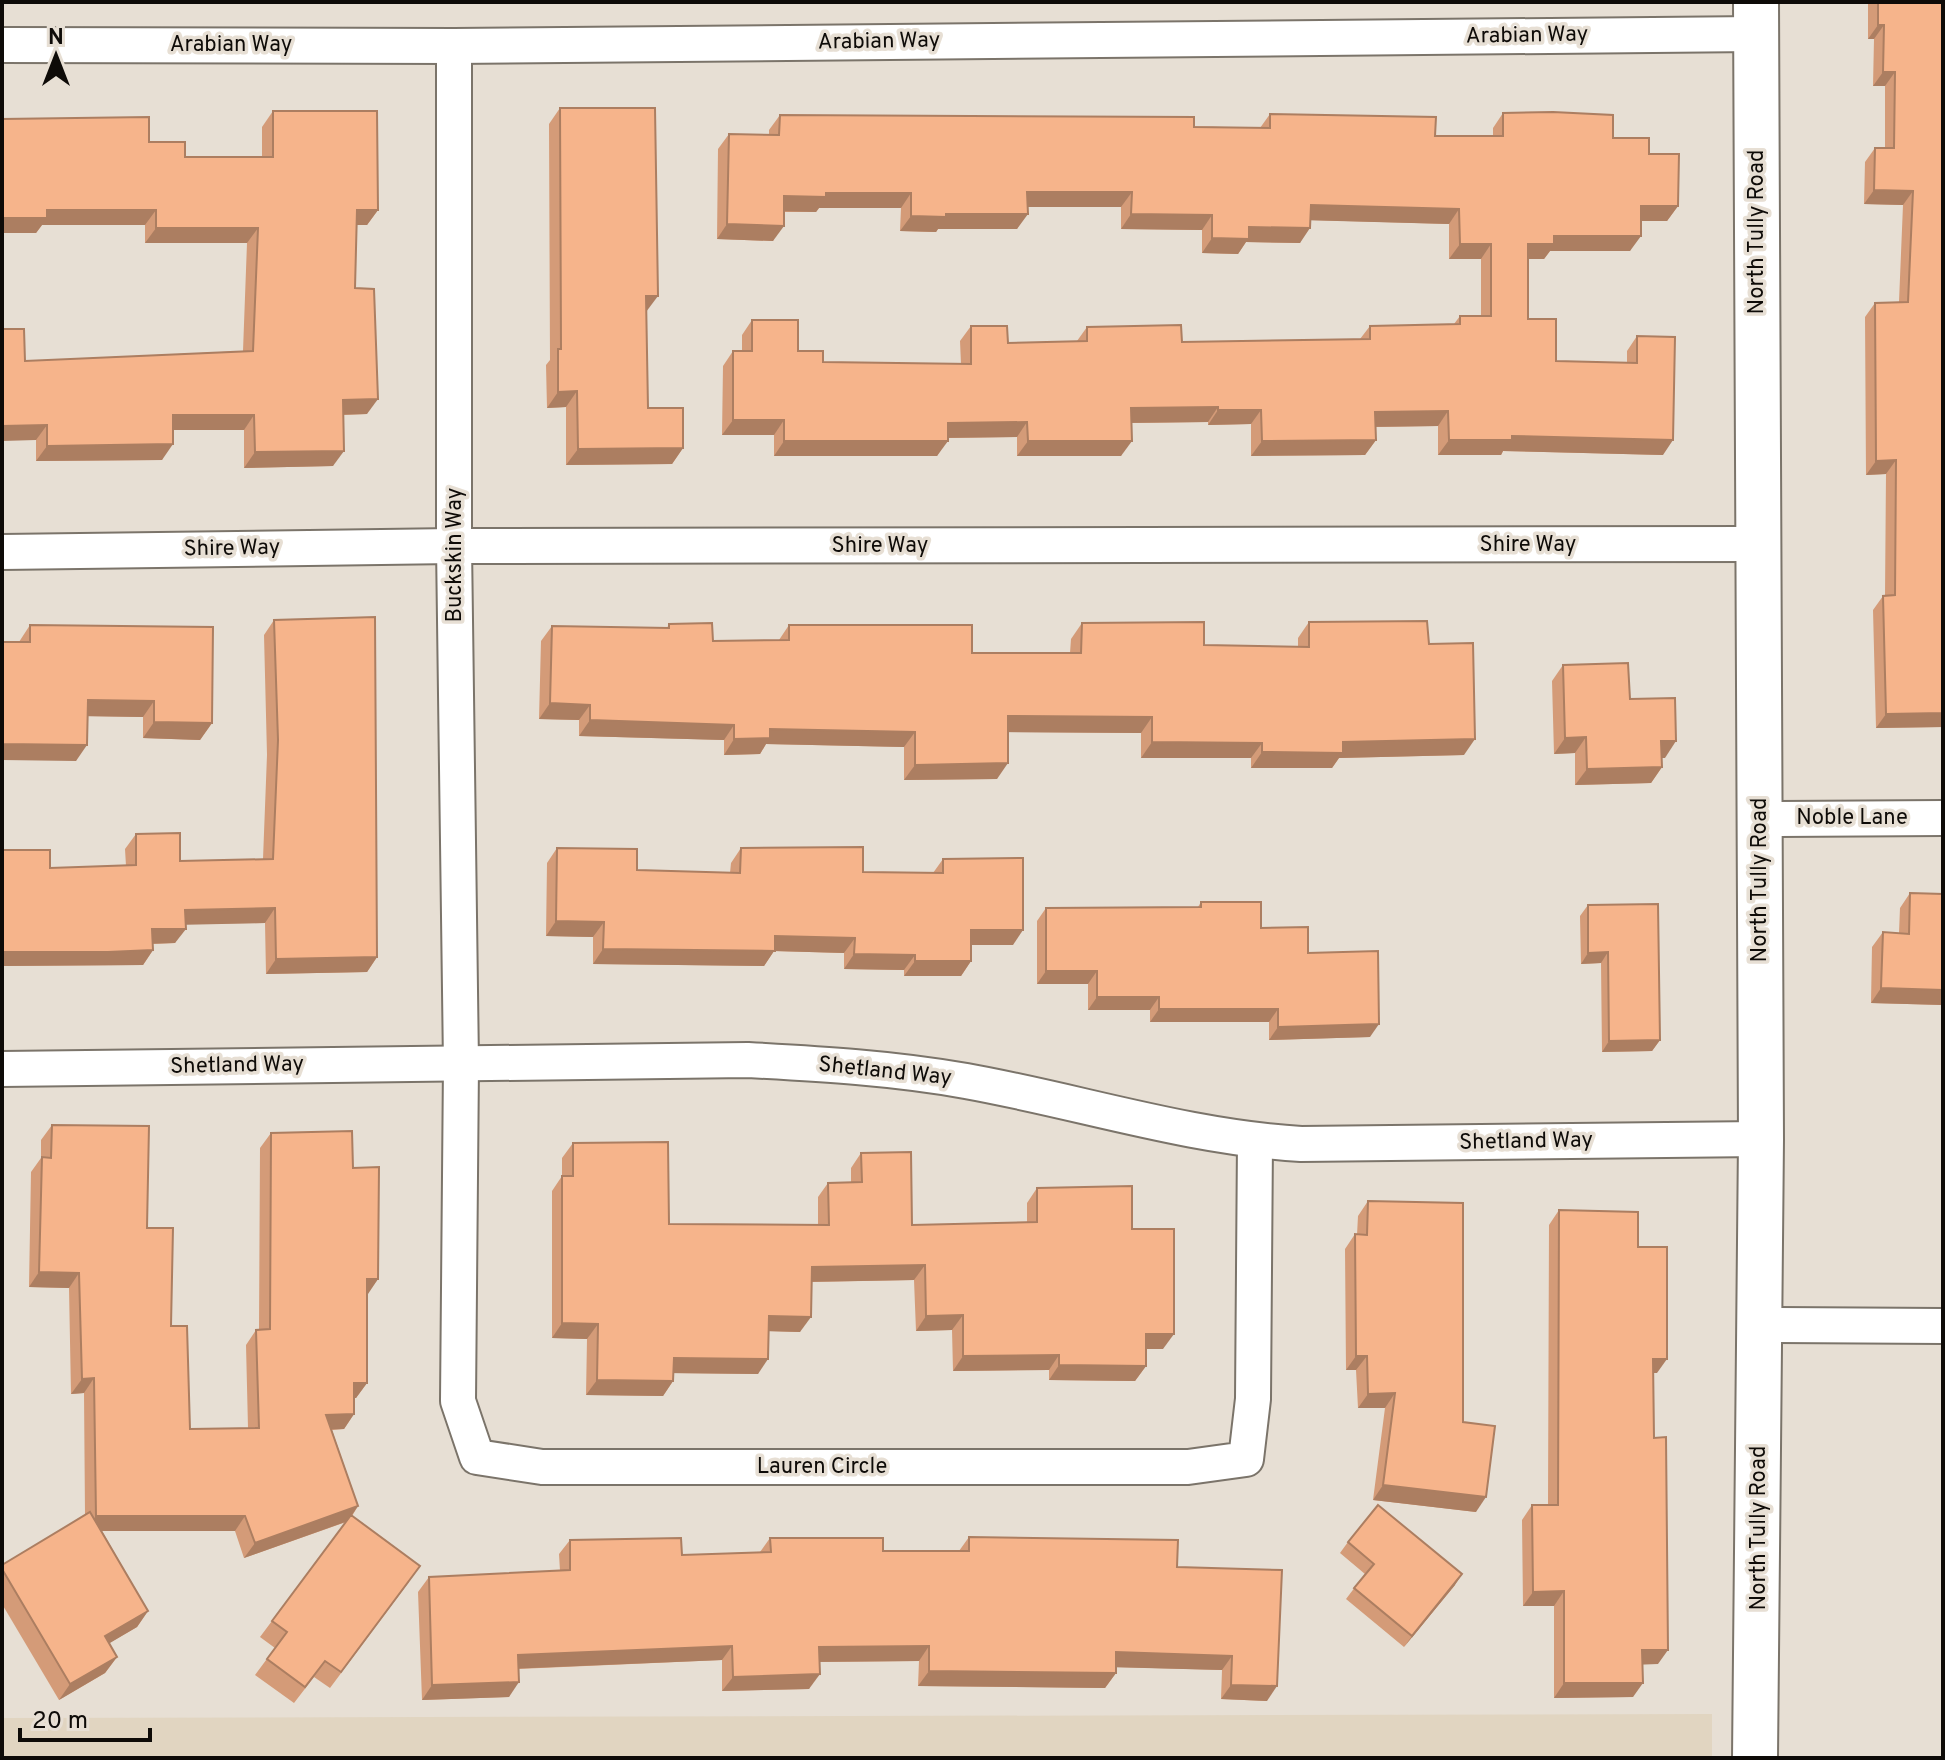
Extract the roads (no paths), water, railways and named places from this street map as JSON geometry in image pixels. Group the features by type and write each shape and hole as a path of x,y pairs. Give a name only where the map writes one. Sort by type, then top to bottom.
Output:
{"street":[{"name":"Arabian Way","path":"2,45 454,46 1756,18"},
{"name":"North Tully Road","path":"1755,1758 1761,1325 1756,18"},
{"name":"Buckskin Way","path":"454,46 454,546 461,1064"},
{"name":"Shire Way","path":"2,552 454,546 1759,544"},
{"name":"Noble Lane","path":"1760,819 1943,818"},
{"name":"Shetland Way","path":"2,1069 748,1060 860,1066 967,1081 1181,1129 1255,1141 1317,1144 1761,1139"},
{"name":"Lauren Circle","path":"461,1064 458,1401 477,1457 542,1467 1188,1467 1246,1459 1253,1399 1255,1141"},
{"path":"1761,1325 1943,1326"}]}
